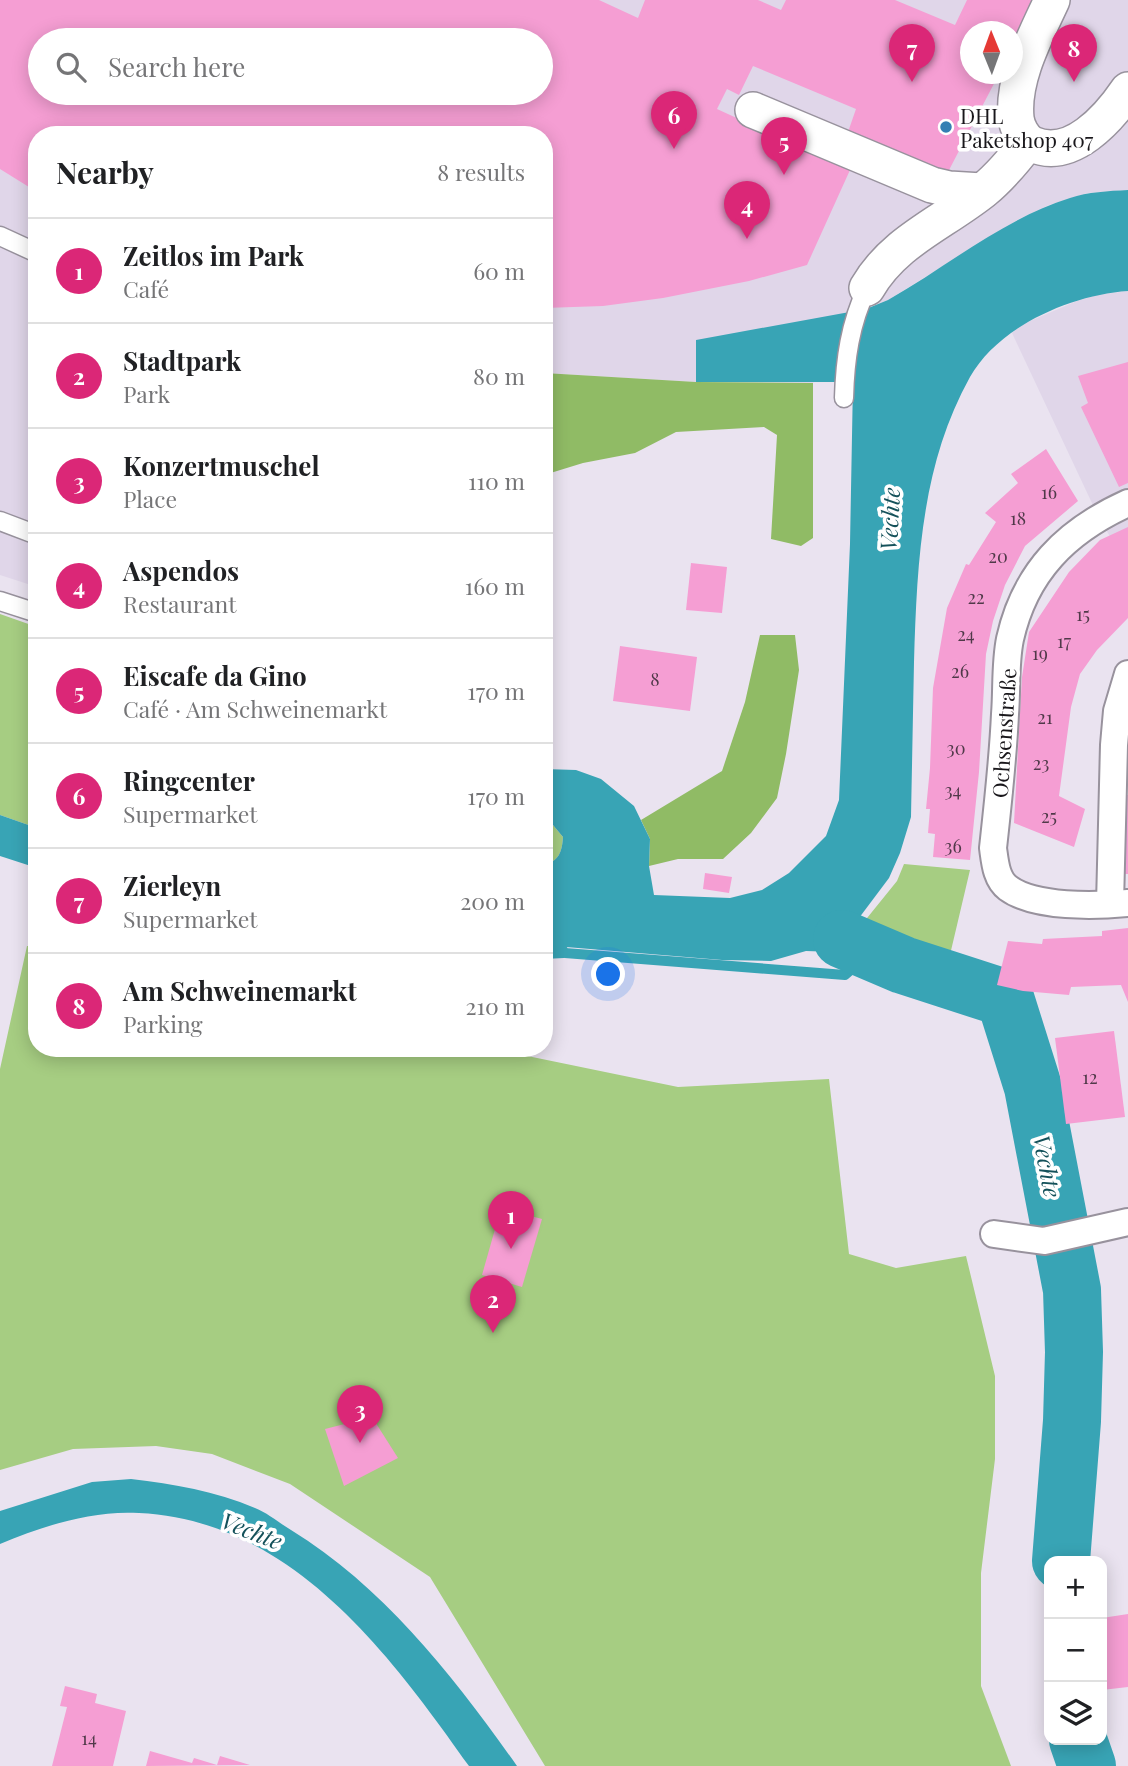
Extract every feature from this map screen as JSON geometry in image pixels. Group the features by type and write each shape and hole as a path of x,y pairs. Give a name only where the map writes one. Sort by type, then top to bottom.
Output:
{"street":[{"path":"1052,0 1033,42 1015,100 1016,121 1028,142 1045,148 1056,148 1081,138 1094,130 1128,90"},
{"path":"753,110 932,185 982,191"},
{"path":"867,288 875,274 905,244 998,178 1028,142"},
{"name":"Ochsenstraße","path":"1119,904 1064,904 1028,898 1007,887 996,872 993,848 1010,640 1022,600 1041,566 1070,537 1128,503"},
{"path":"1119,904 1114,746 1117,711 1128,674"},
{"path":"994,1234 1044,1241 1128,1222"}],"lane":[{"path":"0,236 28,249"},
{"path":"844,398 849,336 867,288"},
{"path":"0,521 28,532"},
{"path":"0,601 28,610"}],"shaded area":[{"path":"0,0 1128,0 1128,190 1088,193 1049,205 1019,219 888,300 866,309 813,383 696,382 553,374 553,126 28,126 28,584 0,575"},
{"path":"1128,291 1128,567 1099,518 1012,333 1023,324 1077,301 1096,295"}],"green space":[{"path":"553,374 696,382 813,383 813,538 801,546 771,539 777,435 764,427 676,432 635,453 583,463 553,472"},
{"path":"0,614 28,624 28,825 0,815"},
{"path":"760,635 795,635 799,670 777,798 751,833 723,859 678,859 649,866 650,839 641,820 722,771 745,702"},
{"path":"553,825 563,837 559,855 553,861"},
{"path":"904,864 970,870 949,959 859,928 897,881"},
{"path":"28,946 28,1057 532,1057 678,1087 829,1079 849,1254 896,1268 966,1256 995,1376 995,1459 981,1573 981,1686 1011,1766 545,1766 430,1577 290,1484 212,1454 156,1446 73,1449 0,1470 0,1069"}],"water":[{"path":"1128,190 1128,291 1083,299 1038,316 999,343 970,377 941,445 932,480 917,589 911,817 889,878 853,926 922,949 907,988 859,977 849,961 835,952 806,951 771,961 722,960 566,947 564,958 553,959 553,861 559,855 563,837 553,825 553,769 576,770 601,779 634,806 650,839 649,866 654,895 730,898 762,890 789,873 826,836 839,800 850,544 853,382 696,382 696,340 866,309 888,300 1022,218 1070,198"},
{"path":"0,815 28,825 28,865 0,856"},
{"path":"131,1479 194,1489 240,1502 264,1513 325,1553 357,1579 416,1636 517,1766 469,1766 370,1638 331,1600 289,1566 243,1540 194,1521 121,1513 68,1521 0,1544 0,1511 92,1482"}],"building":[{"path":"0,0 599,0 638,18 645,0 758,0 781,10 786,0 895,0 955,25 967,0 1035,0 1023,25 1023,21 960,21 960,84 994,84 948,172 848,132 856,109 753,66 739,95 727,89 717,109 850,170 807,265 749,281 663,298 603,306 553,308 553,126 28,126 28,186 0,169"},
{"path":"1128,362 1128,483 1119,487 1081,407 1088,403 1078,376"},
{"path":"1046,449 1078,501 1025,546 1005,585 986,654 979,772 970,860 933,857 935,834 928,833 930,809 926,809 933,688 947,608 966,564 969,565 996,522 985,513 1018,483 1011,474"},
{"path":"1128,527 1128,618 1097,650 1080,674 1071,707 1059,796 1085,809 1074,847 1014,823 1022,677 1029,632 1069,572 1100,540"},
{"path":"691,563 727,567 722,613 686,610"},
{"path":"620,646 697,657 690,711 613,701"},
{"path":"1122,795 1128,795 1128,874 1123,874"},
{"path":"705,873 732,877 729,893 703,889"},
{"path":"1128,928 1128,1002 1121,985 1071,987 1069,995 1023,991 997,985 1008,941 1042,944 1043,939 1102,936 1102,931"},
{"path":"1114,1031 1125,1117 1066,1124 1055,1038"},
{"path":"501,1208 542,1219 522,1287 482,1275"},
{"path":"372,1417 398,1458 344,1486 325,1429"},
{"path":"1128,1614 1128,1687 1107,1689 1107,1617"},
{"path":"65,1686 97,1694 95,1703 126,1711 113,1766 52,1766 67,1707 60,1706"},
{"path":"150,1751 192,1763 194,1758 217,1765 220,1756 250,1765 146,1766"}],"waterway":[{"path":"553,937 565,953 845,975 865,963"},
{"name":"Vechte","path":"842,939 903,965 1005,998 1033,1087 1072,1290 1072,1421 1061,1556"},
{"name":"Vechte","path":"1080,1745 1087,1766"}],"place":[{"name":"Zierleyn","path":"912,82"},
{"name":"Am Schweinemarkt","path":"1074,82"},
{"name":"DHL Paketshop 407","path":"946,127"},
{"name":"Ringcenter","path":"674,149"},
{"name":"Eiscafe da Gino","path":"784,175"},
{"name":"Aspendos","path":"747,239"},
{"name":"Zeitlos im Park","path":"511,1249"},
{"name":"Stadtpark","path":"493,1333"},
{"name":"Konzertmuschel","path":"360,1443"}]}
